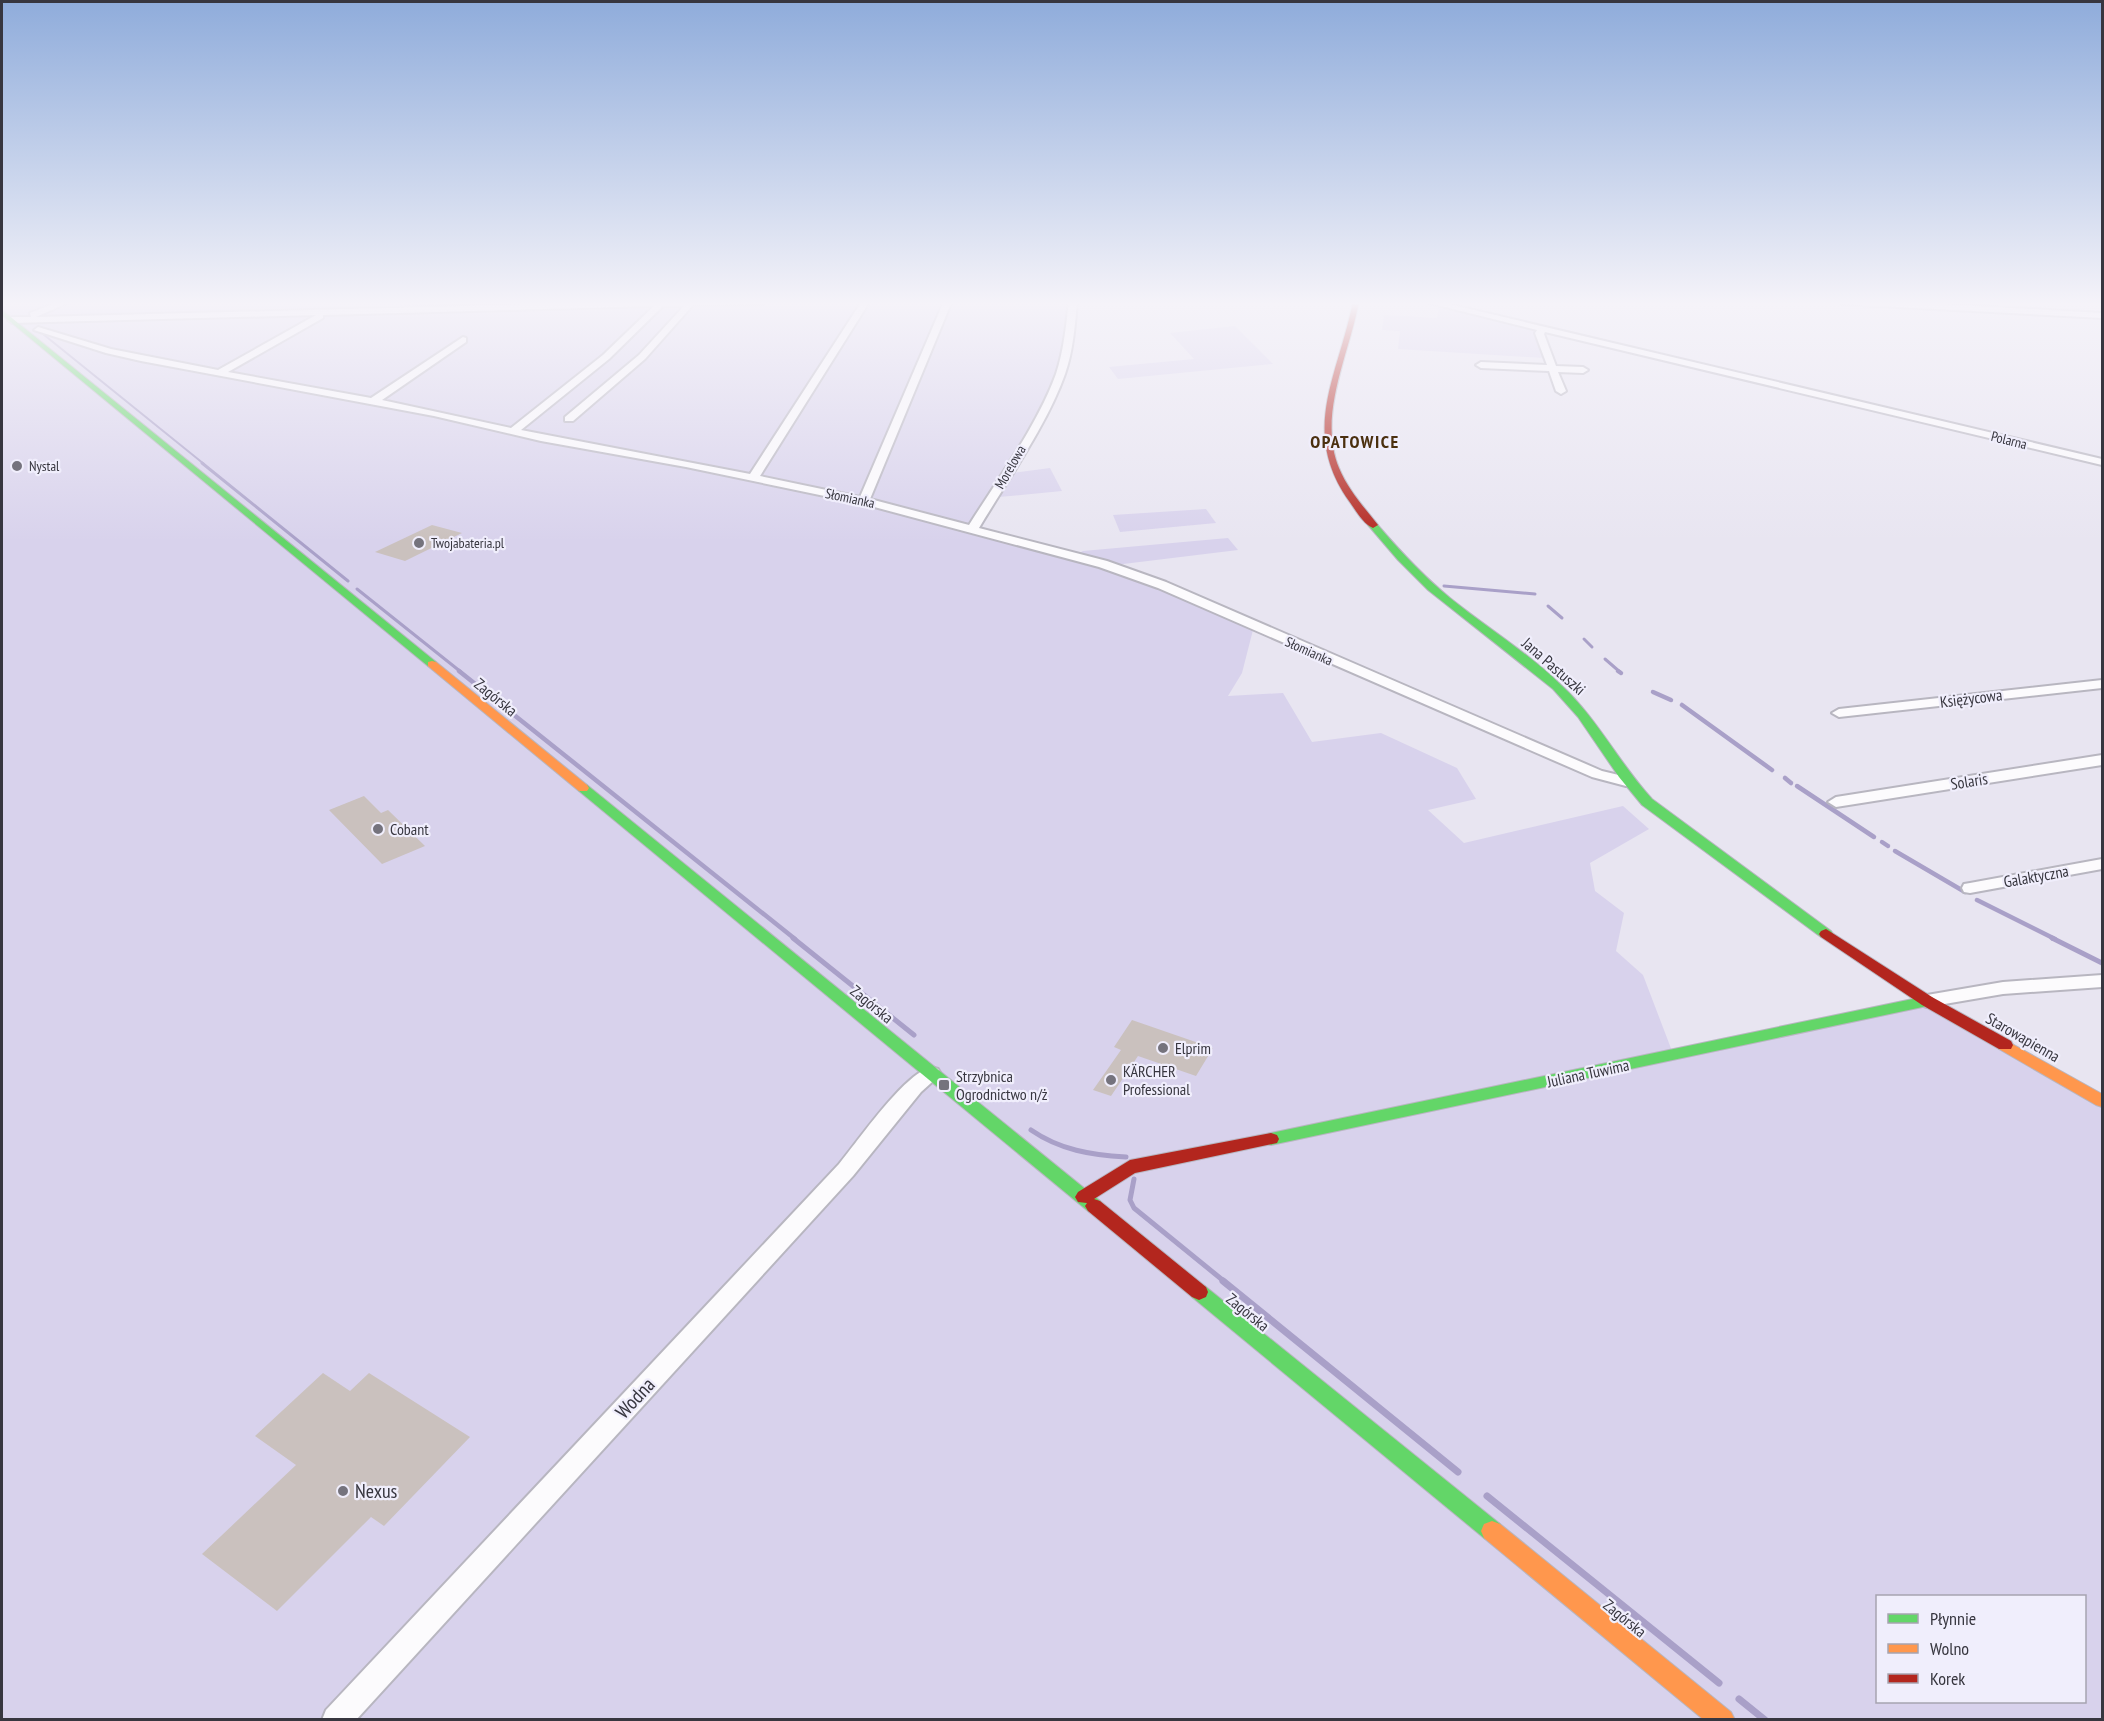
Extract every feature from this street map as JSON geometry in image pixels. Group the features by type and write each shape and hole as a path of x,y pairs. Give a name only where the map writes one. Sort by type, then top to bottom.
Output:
{"main road":[{"name":"Zagórska","path":"88,381 931,1074 1723,1719"},
{"name":"Jana Pastuszki","path":"1340,381 1327,431 1331,460 1357,506 1413,570 1576,705 1626,781 1647,802 1762,889 1927,1001"},
{"name":"Starowapienna","path":"1927,1001 2103,1101"},
{"name":"Juliana Tuwima","path":"1084,1197 1130,1167 1298,1134 1927,1001"}],"street":[{"name":"Słomianka","path":"265,381 754,477 974,528 1103,564 1152,581 1579,767 1626,781"},
{"path":"374,401 403,381"},
{"path":"514,431 576,381"},
{"path":"569,419 613,381"},
{"path":"754,477 815,381"},
{"path":"864,501 914,381"},
{"name":"Morelowa","path":"974,528 1014,462 1058,381"},
{"path":"1557,381 1561,391"},
{"name":"Polarna","path":"1764,381 2103,462"},
{"name":"Księżycowa","path":"1839,713 2103,684"},
{"name":"Solaris","path":"1836,802 2103,760"},
{"name":"Galaktyczna","path":"1970,888 2103,864"},
{"name":"Juliana Tuwima","path":"1927,1001 2003,988 2103,981"},
{"name":"Wodna","path":"336,1719 846,1170 914,1087 931,1074"}],"shaded area":[{"path":"2,381 1058,381 978,526 978,530 1102,565 1254,626 1242,673 1228,696 1283,693 1312,742 1381,733 1457,768 1476,799 1428,810 1464,843 1623,806 1649,829 1590,863 1595,891 1624,913 1616,951 1643,975 1672,1051 1923,999 2102,1103 2102,1719 2,1720"},
{"path":"1050,468 1062,491 999,497 1013,473"},
{"path":"1206,509 1216,523 1120,532 1113,515"},
{"path":"1228,538 1238,550 1115,565 1078,554 1083,551"}],"building":[{"name":"Twojabateria.pl","path":"432,525 462,533 405,561 375,552"},
{"name":"Cobant","path":"364,796 381,813 388,810 425,846 382,864 329,810"},
{"name":"Elprim","path":"1132,1020 1213,1048 1196,1076 1138,1056 1111,1096 1093,1090 1121,1050 1114,1047"},
{"name":"Nexus","path":"323,1373 350,1391 369,1373 470,1437 384,1526 371,1517 277,1611 202,1554 296,1465 255,1436"}],"waterway":[{"path":"102,381 204,464"},
{"path":"202,463 348,581"},
{"path":"1444,586 1535,594"},
{"path":"357,589 461,672"},
{"path":"1548,606 1562,618"},
{"path":"1584,639 1592,647"},
{"path":"1605,659 1620,672"},
{"path":"459,671 795,939"},
{"path":"1653,692 1671,700"},
{"path":"1682,705 1772,770"},
{"path":"1785,778 1791,783"},
{"path":"1797,786 1874,837"},
{"path":"1882,842 1888,846"},
{"path":"1895,851 1965,892"},
{"path":"1977,900 2055,939"},
{"path":"793,938 914,1035"},
{"path":"2052,938 2102,963"},
{"path":"1031,1130 1065,1147 1100,1155 1126,1157"},
{"path":"1134,1179 1130,1200 1134,1208 1225,1282"},
{"path":"1223,1281 1458,1472"},
{"path":"1487,1496 1719,1683"},
{"path":"1739,1699 1765,1720"}],"traffic: fast":[{"path":"87,381 432,664"},
{"path":"1373,525 1401,558 1432,588 1527,661 1570,700 1647,802 1826,934"},
{"path":"583,788 1094,1206"},
{"path":"1271,1139 1927,1001"},
{"path":"1199,1292 1492,1531"}],"traffic: slow":[{"path":"432,664 583,788"},
{"path":"2005,1045 2102,1101"},
{"path":"1492,1531 1723,1720"}],"traffic: jam":[{"path":"1336,381 1328,421 1331,459 1343,486 1373,525"},
{"path":"1826,934 1927,1001 2005,1045"},
{"path":"1084,1197 1130,1167 1271,1139"},
{"path":"1094,1206 1199,1292"}],"place":[{"name":"Nystal","path":"17,466"},
{"name":"Twojabateria.pl","path":"419,543"},
{"name":"Cobant","path":"378,829"},
{"name":"Elprim","path":"1163,1048"},
{"name":"KÄRCHER Professional","path":"1111,1080"},
{"name":"Strzybnica Ogrodnictwo n/ż","path":"944,1085"},
{"name":"Nexus","path":"343,1491"}],"district":[{"name":"OPATOWICE","path":"1355,441"}]}
